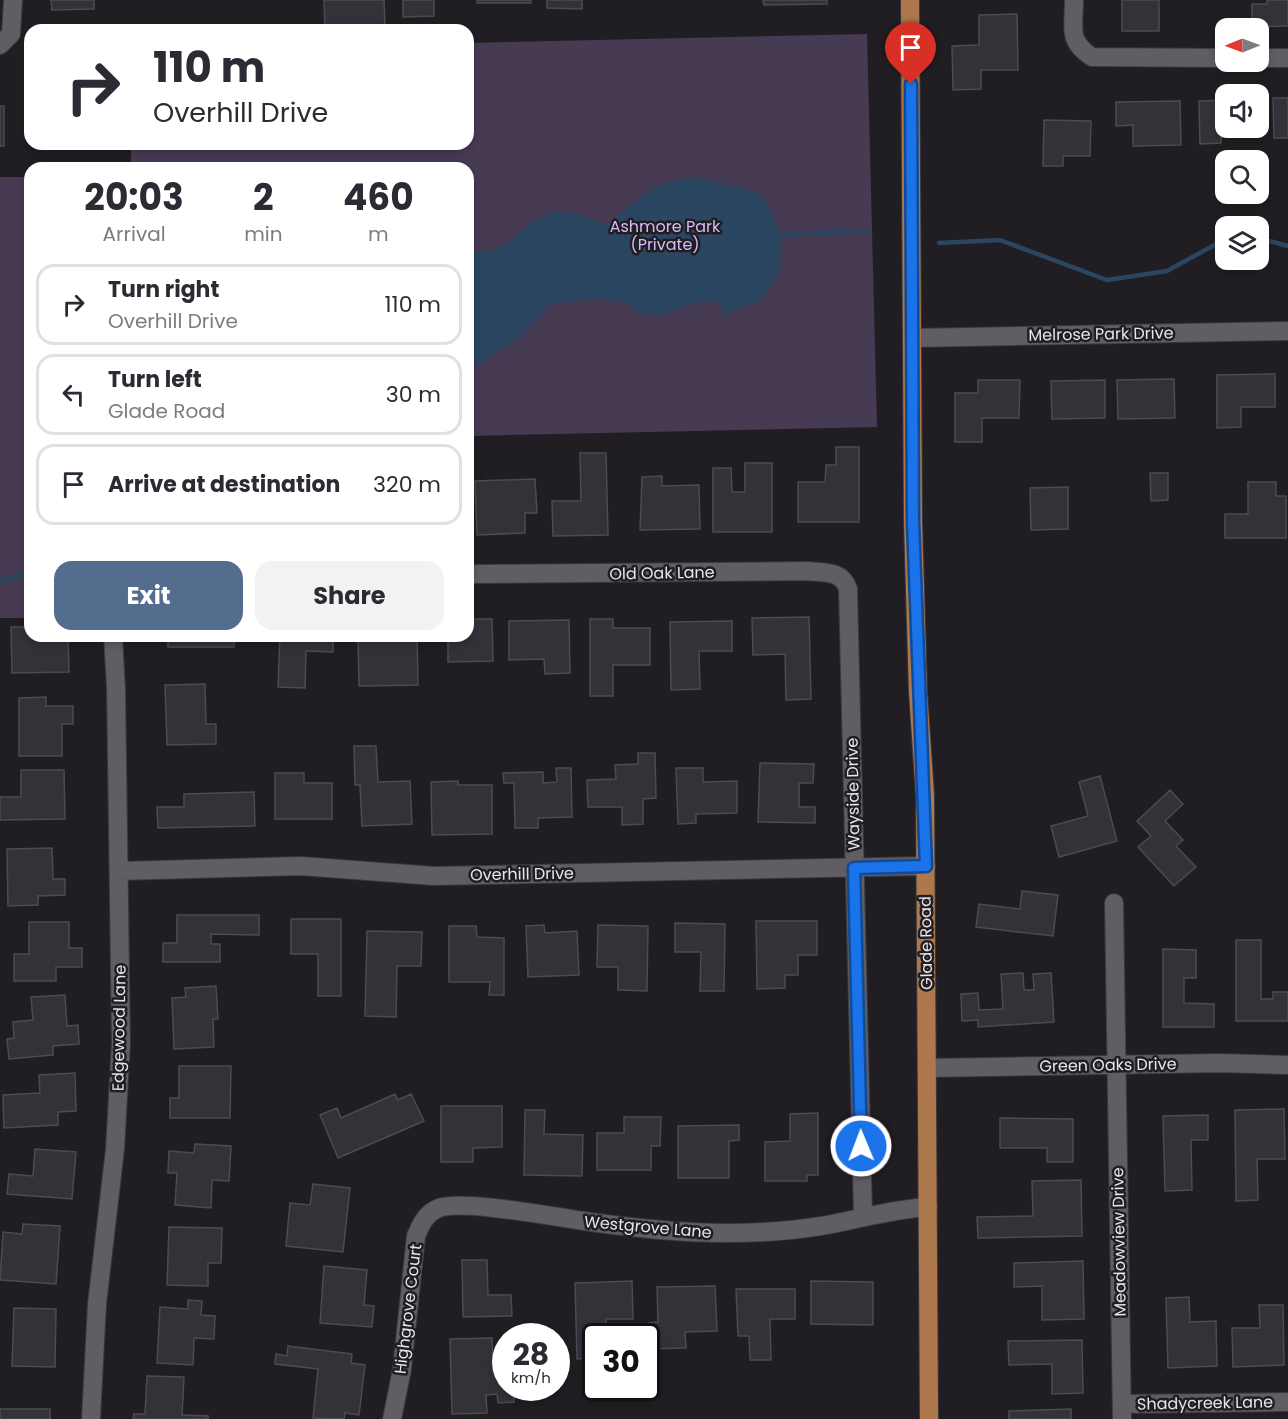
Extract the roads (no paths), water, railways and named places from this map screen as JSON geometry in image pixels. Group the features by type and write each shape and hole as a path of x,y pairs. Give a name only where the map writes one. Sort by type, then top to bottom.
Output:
{"main road":[{"name":"Glade Road","path":"910,0 914,561 926,866 929,1419"}],"street":[{"path":"0,45 11,34 13,0"},
{"path":"1074,0 1075,41 1078,48 1092,57 1215,58"},
{"path":"1269,58 1288,58"},
{"name":"Melrose Park Drive","path":"913,339 1261,329 1288,331"},
{"name":"Old Oak Lane","path":"474,574 807,571 837,574 845,580 848,589"},
{"name":"Wayside Drive","path":"848,589 863,1216"},
{"name":"Edgewood Lane","path":"90,1419 97,1304 115,1149 121,1043 113,642"},
{"name":"Overhill Drive","path":"119,871 301,866 434,876 926,866"},
{"name":"Meadowview Drive","path":"1114,903 1122,1412"},
{"name":"Green Oaks Drive","path":"928,1068 1288,1065"},
{"name":"Westgrove Lane","path":"439,1208 492,1209 664,1232 729,1234 821,1226 900,1209 928,1207"},
{"name":"Highgrove Court","path":"392,1419 402,1369 416,1236 422,1222 439,1208"},
{"name":"Shadycreek Lane","path":"1122,1412 1288,1402"}],"water":[{"path":"691,177 757,192 770,208 779,235 782,258 778,274 761,300 723,315 720,302 701,301 663,315 640,314 625,302 595,299 551,304 520,337 477,366 474,365 474,251 493,250 535,221 560,212 578,214 606,225 656,186"}],"waterway":[{"path":"774,235 868,231"},
{"path":"939,243 1000,240 1107,280 1167,271 1215,245"},
{"path":"1269,241 1288,246"},
{"path":"0,581 24,574"}],"park label":[{"name":"Ashmore Park (Private)","path":"665,235"}]}
